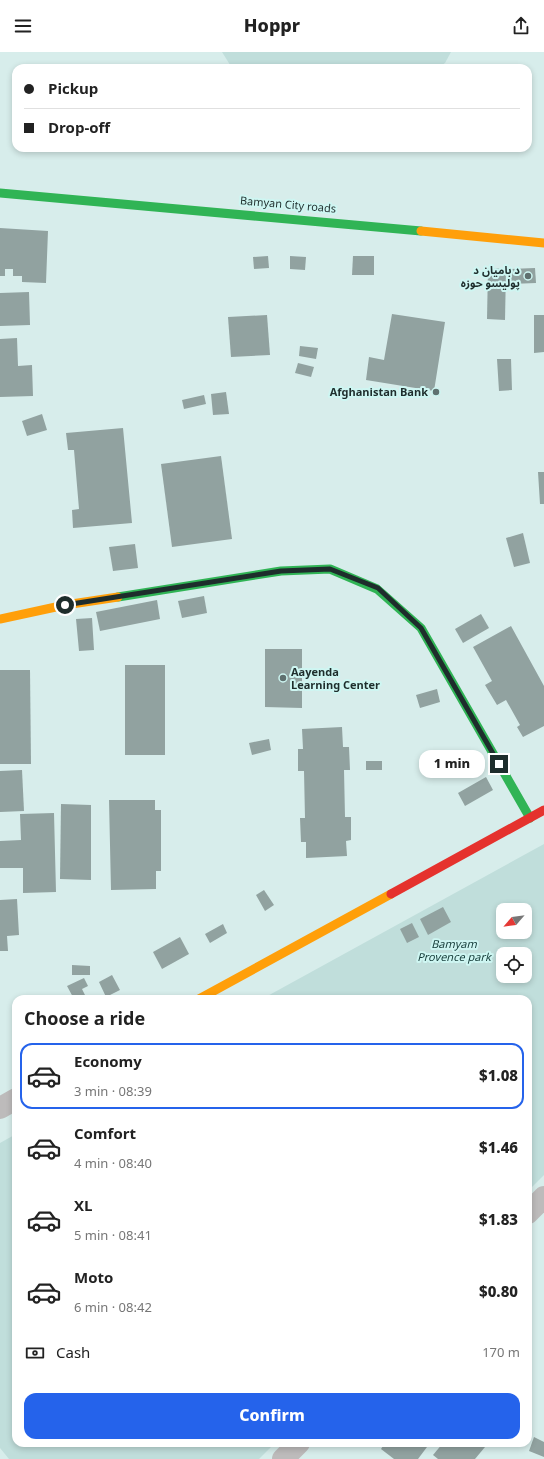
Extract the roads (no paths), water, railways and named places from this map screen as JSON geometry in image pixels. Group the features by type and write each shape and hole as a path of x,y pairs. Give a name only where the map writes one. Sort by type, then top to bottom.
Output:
{"street":[{"name":"Bamyan City roads","path":"0,193 317,220 544,243"},
{"path":"0,619 65,605 281,571 330,569 378,588 421,628 530,818"},
{"path":"205,995 544,810"},
{"path":"0,1108 12,1101"},
{"path":"532,1209 544,1197"},
{"path":"283,1459 295,1447"}],"place":[{"name":"د بامیان د پولیسو حوزه","path":"528,276"},
{"name":"Afghanistan Bank","path":"436,392"},
{"name":"Aayenda Learning Center","path":"283,678"}],"park label":[{"name":"Bamyam Provence park","path":"454,950"}]}
